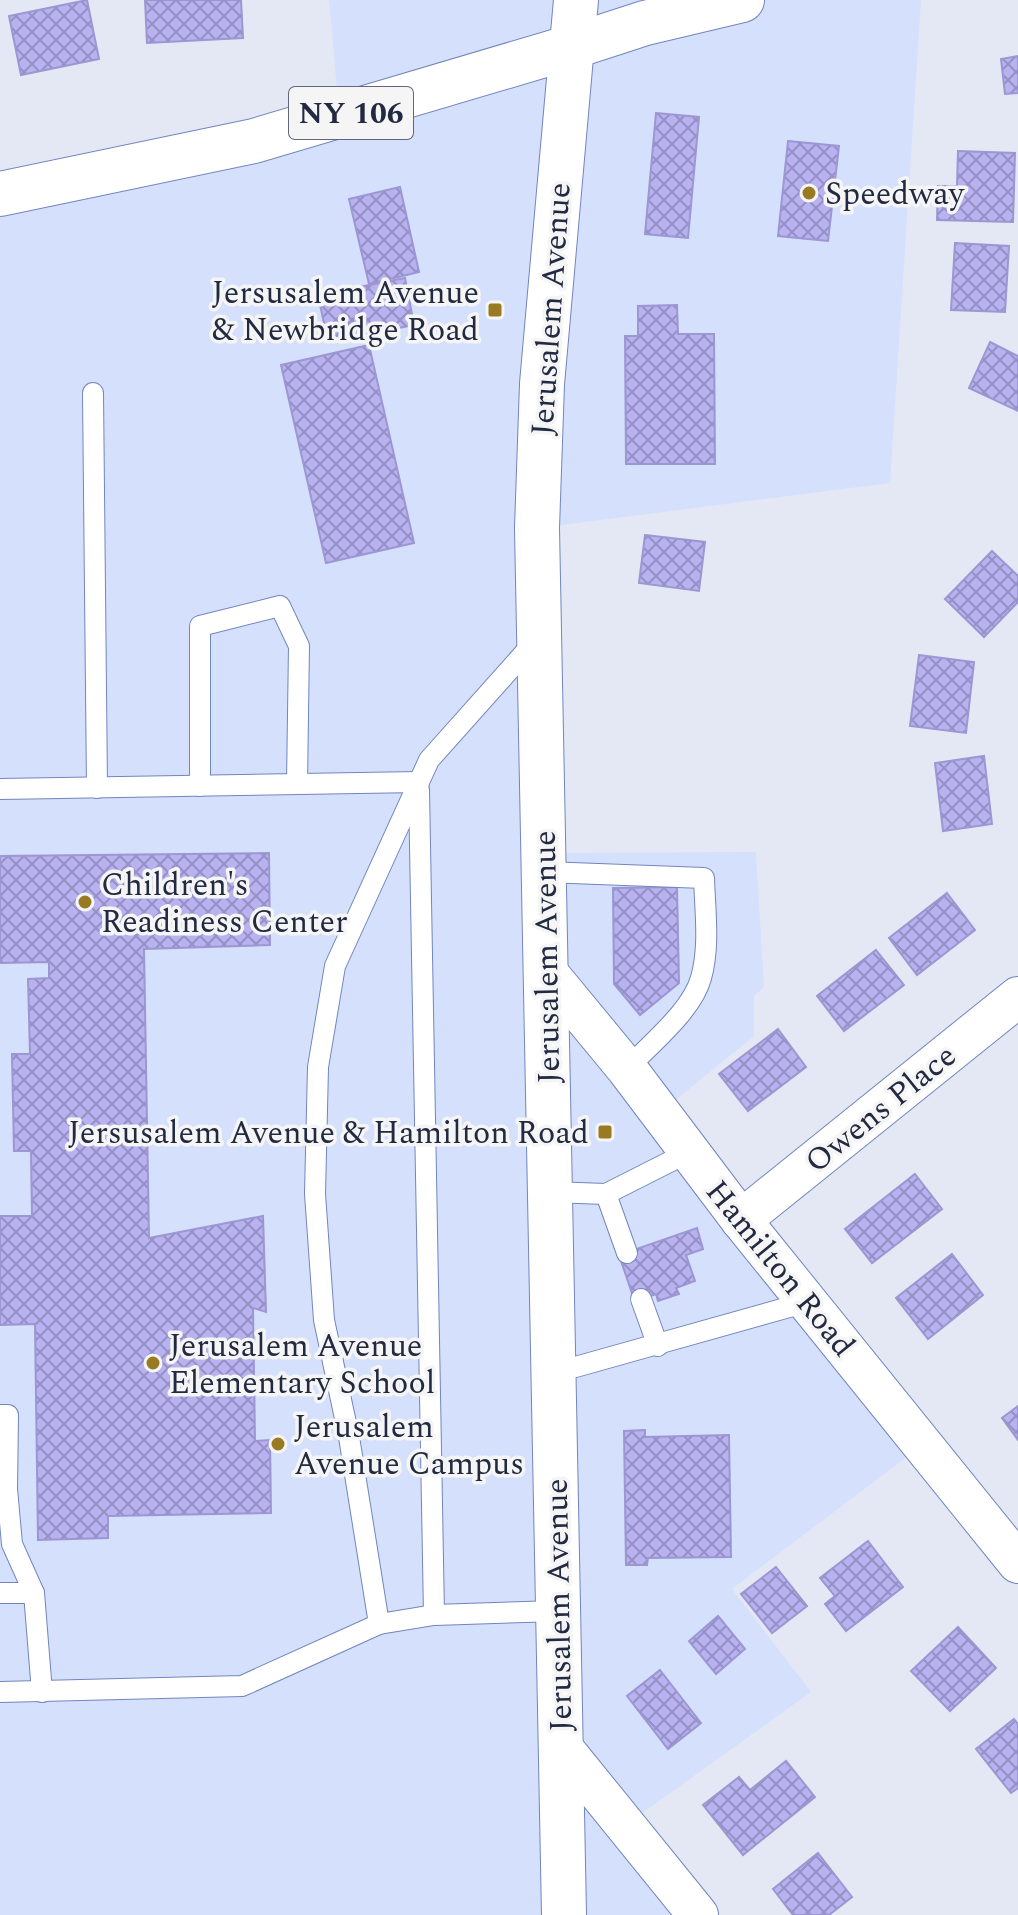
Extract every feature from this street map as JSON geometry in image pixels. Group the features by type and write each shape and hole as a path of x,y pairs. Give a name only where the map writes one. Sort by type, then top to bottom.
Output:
{"main road":[{"name":"Jerusalem Avenue","path":"564,1915 537,528 542,384 576,0"},
{"path":"571,47 645,23 742,0"},
{"name":"NY 106","path":"0,194 254,141 571,47"}],"street":[{"name":"Hamilton Road","path":"547,972 627,1069 741,1220 1018,1563"},
{"name":"Owens Place","path":"741,1220 1018,997"},
{"path":"561,1746 698,1915"}],"lane":[{"path":"93,393 97,788"},
{"path":"200,786 200,626 280,606 299,646 297,784"},
{"path":"379,1624 349,1437 324,1320 315,1194 318,1067 335,966 429,760 540,637"},
{"path":"0,789 419,782"},
{"path":"419,782 434,1615"},
{"path":"545,872 704,878 706,952 701,980 688,1005 627,1069"},
{"path":"551,1192 606,1194 689,1152"},
{"path":"606,1194 627,1253"},
{"path":"641,1299 658,1346"},
{"path":"554,1373 807,1302"},
{"path":"0,1415 8,1415 3,1489 12,1544 34,1593 42,1692"},
{"path":"0,1593 34,1593"},
{"path":"0,1692 242,1686 379,1624 434,1615 558,1611"}],"shaded area":[{"name":"Jerusalem Avenue Campus","path":"329,0 921,0 890,483 538,528 564,1915 0,1915 0,194 339,112"},
{"path":"756,852 764,987 754,996 754,1036 657,1115 920,1447 732,1589 811,1692 620,1829 689,1915 572,1915 556,853"}],"building":[{"path":"87,0 99,59 21,75 9,16"},
{"path":"145,0 241,0 243,38 147,43"},
{"path":"1018,56 1018,93 1005,94 1001,59"},
{"path":"656,113 699,117 688,238 645,234"},
{"path":"788,141 839,146 828,241 778,236"},
{"path":"958,151 1015,153 1013,222 937,220 938,186 957,186"},
{"path":"400,187 419,272 369,284 349,199"},
{"path":"955,243 1009,246 1005,312 951,310"},
{"path":"405,278 414,325 328,342 318,295"},
{"path":"677,305 678,334 714,334 715,464 626,464 625,336 638,336 638,306"},
{"path":"990,342 1018,356 1018,411 969,388"},
{"path":"369,345 414,543 326,563 281,365"},
{"path":"645,535 705,542 699,591 639,583"},
{"path":"992,551 1018,576 1018,602 984,637 945,599"},
{"path":"919,655 974,662 966,733 910,726"},
{"path":"984,756 992,824 943,831 935,763"},
{"path":"269,853 270,945 144,949 149,1238 263,1216 266,1312 253,1308 255,1441 270,1440 271,1513 108,1516 108,1538 38,1540 35,1324 0,1325 0,1216 32,1216 31,1151 14,1151 12,1054 30,1054 28,979 49,978 49,962 0,963 0,856"},
{"path":"677,887 679,983 640,1015 614,984 613,888"},
{"path":"947,893 975,930 917,975 889,938"},
{"path":"876,950 904,985 844,1031 817,996"},
{"path":"778,1029 806,1067 748,1111 719,1074"},
{"path":"915,1174 942,1209 872,1263 845,1229"},
{"path":"697,1228 703,1249 686,1255 695,1281 676,1288 679,1294 658,1301 656,1294 635,1302 619,1255"},
{"path":"952,1254 983,1295 928,1339 896,1298"},
{"path":"1018,1406 1018,1440 1002,1418"},
{"path":"645,1430 645,1437 729,1435 731,1557 648,1558 647,1565 626,1565 624,1431"},
{"path":"868,1541 903,1587 846,1631 825,1604 835,1596 820,1578"},
{"path":"776,1567 807,1606 772,1633 741,1594"},
{"path":"718,1616 745,1649 716,1674 689,1641"},
{"path":"958,1627 996,1668 950,1711 911,1671"},
{"path":"660,1670 701,1723 668,1749 627,1696"},
{"path":"1014,1719 1018,1724 1018,1788 1011,1793 976,1749"},
{"path":"786,1761 815,1797 743,1855 703,1805 739,1777 750,1790"},
{"path":"818,1853 852,1897 829,1915 793,1915 773,1889"}],"place":[{"name":"Speedway","path":"809,193"},
{"name":"Jersusalem Avenue & Newbridge Road","path":"495,310"},
{"name":"Children's Readiness Center","path":"85,902"},
{"name":"Jersusalem Avenue & Hamilton Road","path":"605,1132"},
{"name":"Jerusalem Avenue Elementary School","path":"153,1363"},
{"name":"Jerusalem Avenue Campus","path":"278,1444"}]}
